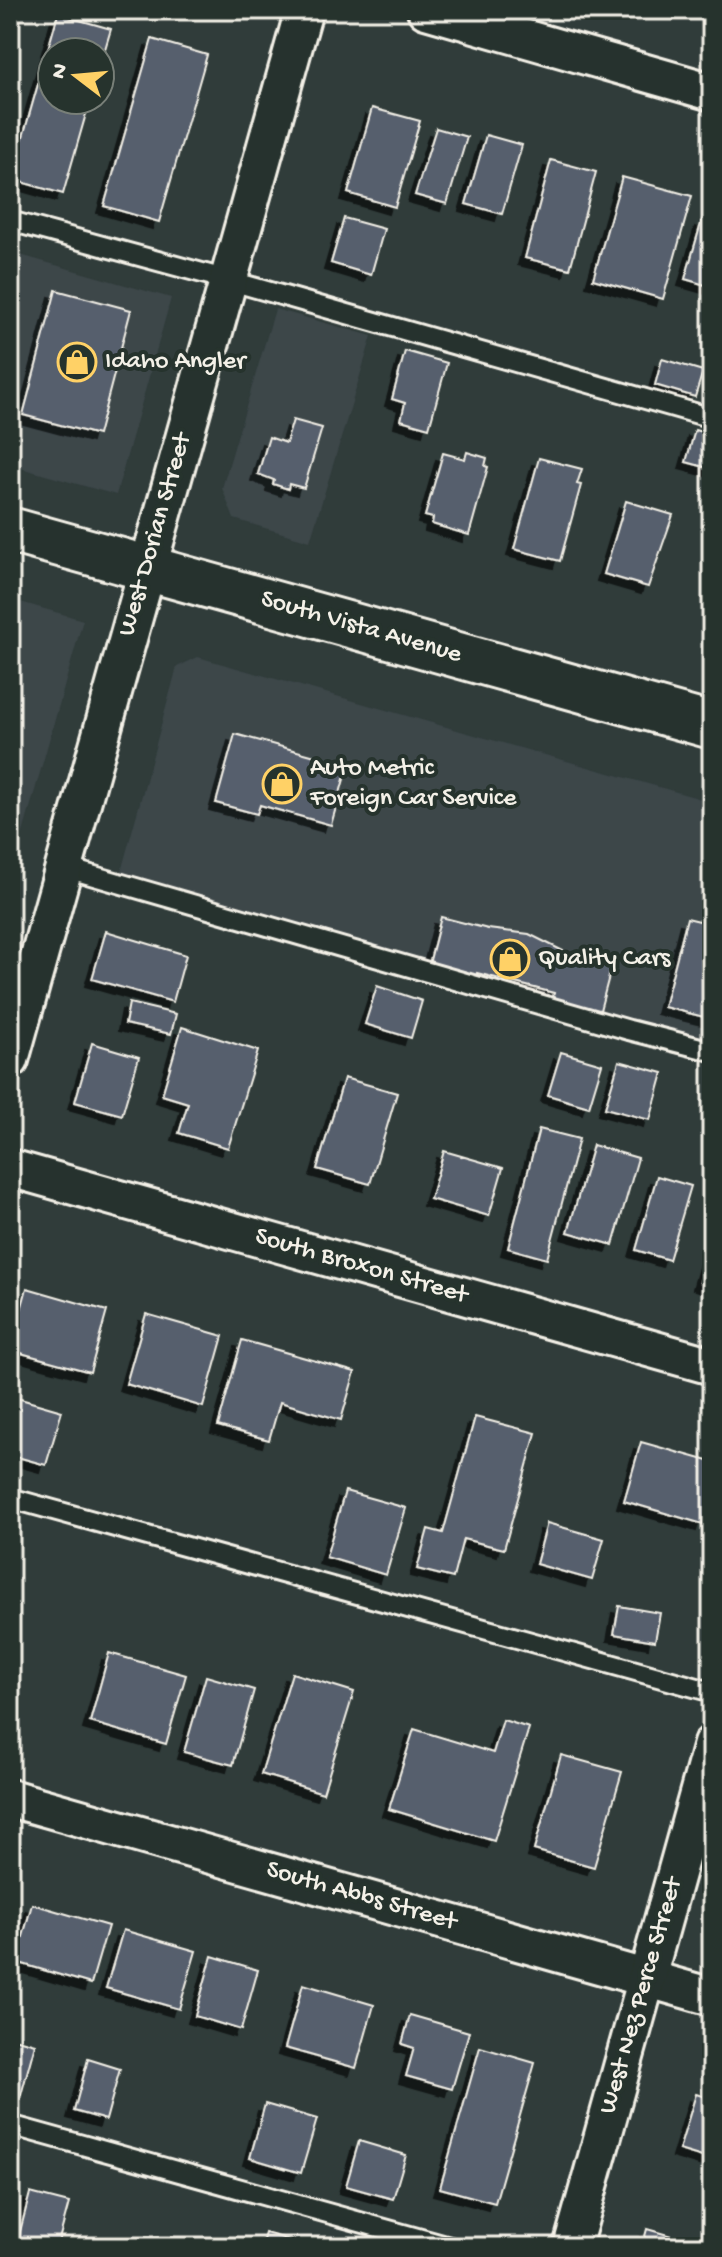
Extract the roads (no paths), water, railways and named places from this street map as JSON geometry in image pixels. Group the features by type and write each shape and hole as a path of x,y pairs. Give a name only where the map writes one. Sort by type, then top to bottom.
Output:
{"main road":[{"name":"South Vista Avenue","path":"10,530 712,726"}],"street":[{"name":"West Dorian Street","path":"10,1060 304,10"},
{"path":"426,10 712,92"},
{"name":"South Broxon Street","path":"10,1168 712,1366"},
{"name":"West Nez Perce Street","path":"572,2247 712,1744"},
{"name":"South Abbs Street","path":"10,1798 712,1997"}],"lane":[{"path":"10,221 712,418"},
{"path":"63,867 629,1030 712,1051"},
{"path":"10,1498 712,1692"},
{"path":"10,2125 450,2247"}],"place":[{"name":"Idaho Angler","path":"77,362"},
{"name":"Auto Metric Foreign Car Service","path":"282,784"},
{"name":"Quality Cars","path":"510,959"}]}
